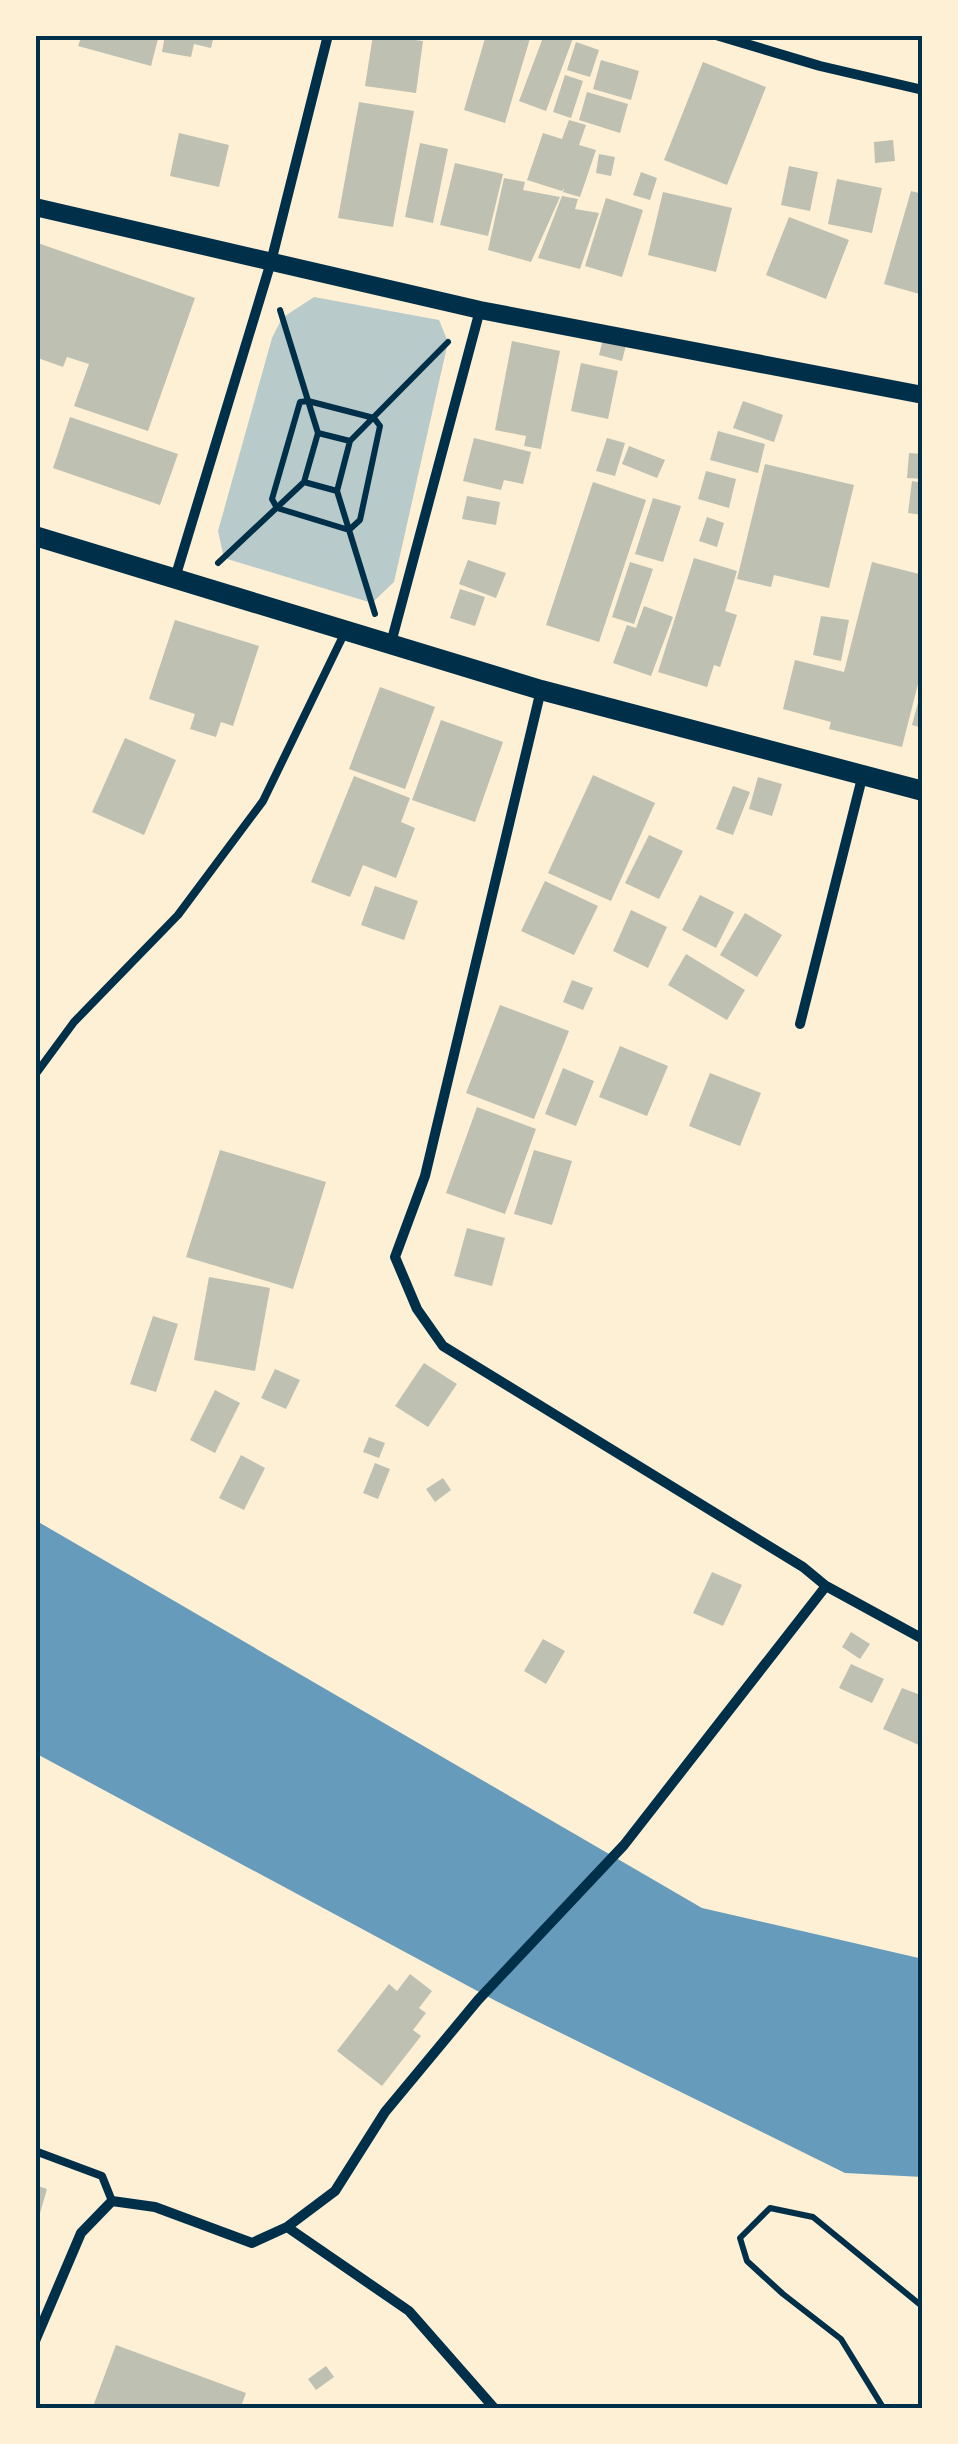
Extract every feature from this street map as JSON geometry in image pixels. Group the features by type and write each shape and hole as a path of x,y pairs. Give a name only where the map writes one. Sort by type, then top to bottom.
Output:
{"main road":[{"path":"35,536 541,690 923,791"}],"street":[{"path":"184,583 328,35"},
{"path":"716,35 820,66 923,90"},
{"path":"35,207 480,310 923,395"},
{"path":"388,642 480,310"},
{"path":"541,690 425,1176 395,1257 417,1309 443,1346 803,1567 826,1586 923,1638"},
{"path":"800,1024 863,774"},
{"path":"35,2340 82,2233 112,2202 155,2207 252,2243 287,2227 335,2191 385,2112 478,2000 624,1845 826,1586"},
{"path":"287,2227 409,2310 495,2409"}],"lane":[{"path":"35,1075 74,1022 178,915 263,802 346,630"},
{"path":"35,2151 102,2176 112,2202"}],"path":[{"path":"184,583 304,482 318,432 282,318 271,262"},
{"path":"388,642 337,491 350,441 480,310"},
{"path":"300,402 374,418 380,426 360,520 349,530 277,508 272,499 300,402"},
{"path":"318,432 350,441"},
{"path":"304,482 337,491"},
{"path":"884,2409 842,2338 747,2261 740,2238 770,2208 813,2217 923,2307"}],"shaded area":[{"path":"314,297 439,320 448,342 394,582 372,603 224,558 218,531 272,338 282,318"}],"water":[{"path":"35,1520 702,1908 923,1959 923,2177 845,2173 496,2001 35,1753"}],"building":[{"path":"82,35 159,35 151,66 78,46"},
{"path":"165,35 214,35 211,48 194,44 191,57 162,52"},
{"path":"373,35 423,41 416,93 365,86"},
{"path":"486,35 531,35 505,123 464,110"},
{"path":"544,35 573,38 546,111 519,101"},
{"path":"576,42 599,50 590,77 567,70"},
{"path":"601,60 639,71 631,100 593,89"},
{"path":"703,62 766,87 727,185 664,160"},
{"path":"565,75 583,81 571,118 553,112"},
{"path":"587,92 628,104 620,133 579,120"},
{"path":"359,102 414,111 393,227 338,218"},
{"path":"569,120 586,125 579,145 596,150 580,197 563,192 564,188 562,191 527,180 543,133 562,139"},
{"path":"179,133 229,145 219,187 170,176"},
{"path":"893,140 895,161 875,163 874,142"},
{"path":"420,143 448,149 433,223 405,217"},
{"path":"599,154 615,157 611,176 596,173"},
{"path":"455,163 503,174 488,236 440,225"},
{"path":"789,166 818,172 810,211 781,205"},
{"path":"641,172 657,178 650,200 633,195"},
{"path":"504,178 525,182 523,190 560,197 531,262 488,250"},
{"path":"837,179 882,188 872,233 828,224"},
{"path":"911,191 923,194 923,295 884,284"},
{"path":"663,192 732,208 716,272 648,255"},
{"path":"562,196 578,199 575,209 599,213 580,269 538,258"},
{"path":"606,198 643,210 622,277 585,266"},
{"path":"789,217 849,240 826,299 766,275"},
{"path":"35,242 195,298 148,431 74,406 89,364 67,357 63,367 35,357"},
{"path":"603,339 626,345 622,361 599,355"},
{"path":"512,341 560,351 541,449 524,446 526,436 495,430"},
{"path":"581,363 618,371 608,419 571,411"},
{"path":"743,401 783,415 774,442 733,428"},
{"path":"70,417 178,454 160,505 53,468"},
{"path":"718,431 765,444 758,473 710,460"},
{"path":"474,438 531,452 523,484 504,480 501,490 463,481"},
{"path":"607,438 625,443 615,476 596,471"},
{"path":"629,446 665,460 657,478 622,464"},
{"path":"909,453 923,454 923,479 907,478"},
{"path":"765,464 854,485 829,588 774,575 771,587 737,579"},
{"path":"706,471 736,479 729,508 698,499"},
{"path":"912,481 923,483 923,515 908,513"},
{"path":"593,482 646,500 599,642 546,625"},
{"path":"467,496 500,502 496,525 462,519"},
{"path":"653,498 681,506 663,562 635,554"},
{"path":"707,517 724,523 717,547 699,541"},
{"path":"694,558 737,571 725,611 737,615 720,667 714,665 707,687 658,672"},
{"path":"468,560 506,573 496,598 459,584"},
{"path":"630,562 653,569 634,624 612,617"},
{"path":"872,562 923,575 923,664 902,747 829,729 831,722 783,709 795,660 844,672"},
{"path":"460,589 485,597 475,626 450,618"},
{"path":"644,606 673,617 651,676 613,663 627,625 636,628"},
{"path":"821,616 849,620 841,661 813,655"},
{"path":"175,620 259,646 233,726 221,722 216,737 190,729 195,714 149,699"},
{"path":"380,687 435,707 405,789 349,769"},
{"path":"923,688 923,728 912,725"},
{"path":"441,720 503,742 475,822 412,800"},
{"path":"125,738 176,760 144,835 92,812"},
{"path":"593,775 655,803 611,901 548,873"},
{"path":"354,776 410,798 401,822 415,828 396,878 363,865 350,897 311,882"},
{"path":"758,777 782,784 772,816 749,809"},
{"path":"733,786 750,792 733,835 716,829"},
{"path":"649,835 683,851 659,899 625,883"},
{"path":"545,881 598,906 574,955 521,931"},
{"path":"375,886 418,901 404,940 361,925"},
{"path":"700,895 734,912 716,948 682,930"},
{"path":"631,910 667,927 648,968 613,951"},
{"path":"745,913 782,935 757,977 720,955"},
{"path":"686,954 745,990 727,1020 668,985"},
{"path":"572,980 593,988 583,1010 563,1002"},
{"path":"500,1005 569,1031 534,1119 466,1093"},
{"path":"620,1046 668,1066 647,1116 599,1097"},
{"path":"563,1068 594,1081 576,1126 545,1114"},
{"path":"710,1073 761,1093 740,1146 689,1126"},
{"path":"477,1107 536,1129 505,1214 446,1193"},
{"path":"220,1150 326,1182 293,1289 186,1257"},
{"path":"534,1150 572,1161 552,1225 514,1214"},
{"path":"467,1228 505,1238 492,1286 454,1276"},
{"path":"209,1277 270,1288 255,1371 194,1360"},
{"path":"153,1316 178,1324 156,1392 130,1384"},
{"path":"424,1363 457,1384 428,1427 395,1406"},
{"path":"275,1369 300,1380 286,1409 261,1398"},
{"path":"215,1390 240,1403 215,1453 190,1440"},
{"path":"369,1437 385,1443 379,1458 363,1452"},
{"path":"241,1455 265,1468 244,1510 219,1498"},
{"path":"375,1463 390,1469 378,1499 363,1493"},
{"path":"443,1478 451,1490 435,1502 426,1489"},
{"path":"712,1572 742,1585 723,1626 693,1613"},
{"path":"851,1632 870,1644 860,1659 842,1647"},
{"path":"543,1639 565,1651 546,1684 524,1671"},
{"path":"851,1664 884,1679 872,1703 839,1688"},
{"path":"902,1688 923,1696 921,1746 883,1729"},
{"path":"410,1974 432,1991 419,2008 426,2013 413,2030 421,2036 382,2086 337,2051 389,1984 397,1991"},
{"path":"35,2185 47,2189 36,2227 35,2227"},
{"path":"116,2345 246,2393 240,2409 92,2409"},
{"path":"326,2366 334,2377 316,2390 308,2379"}]}
